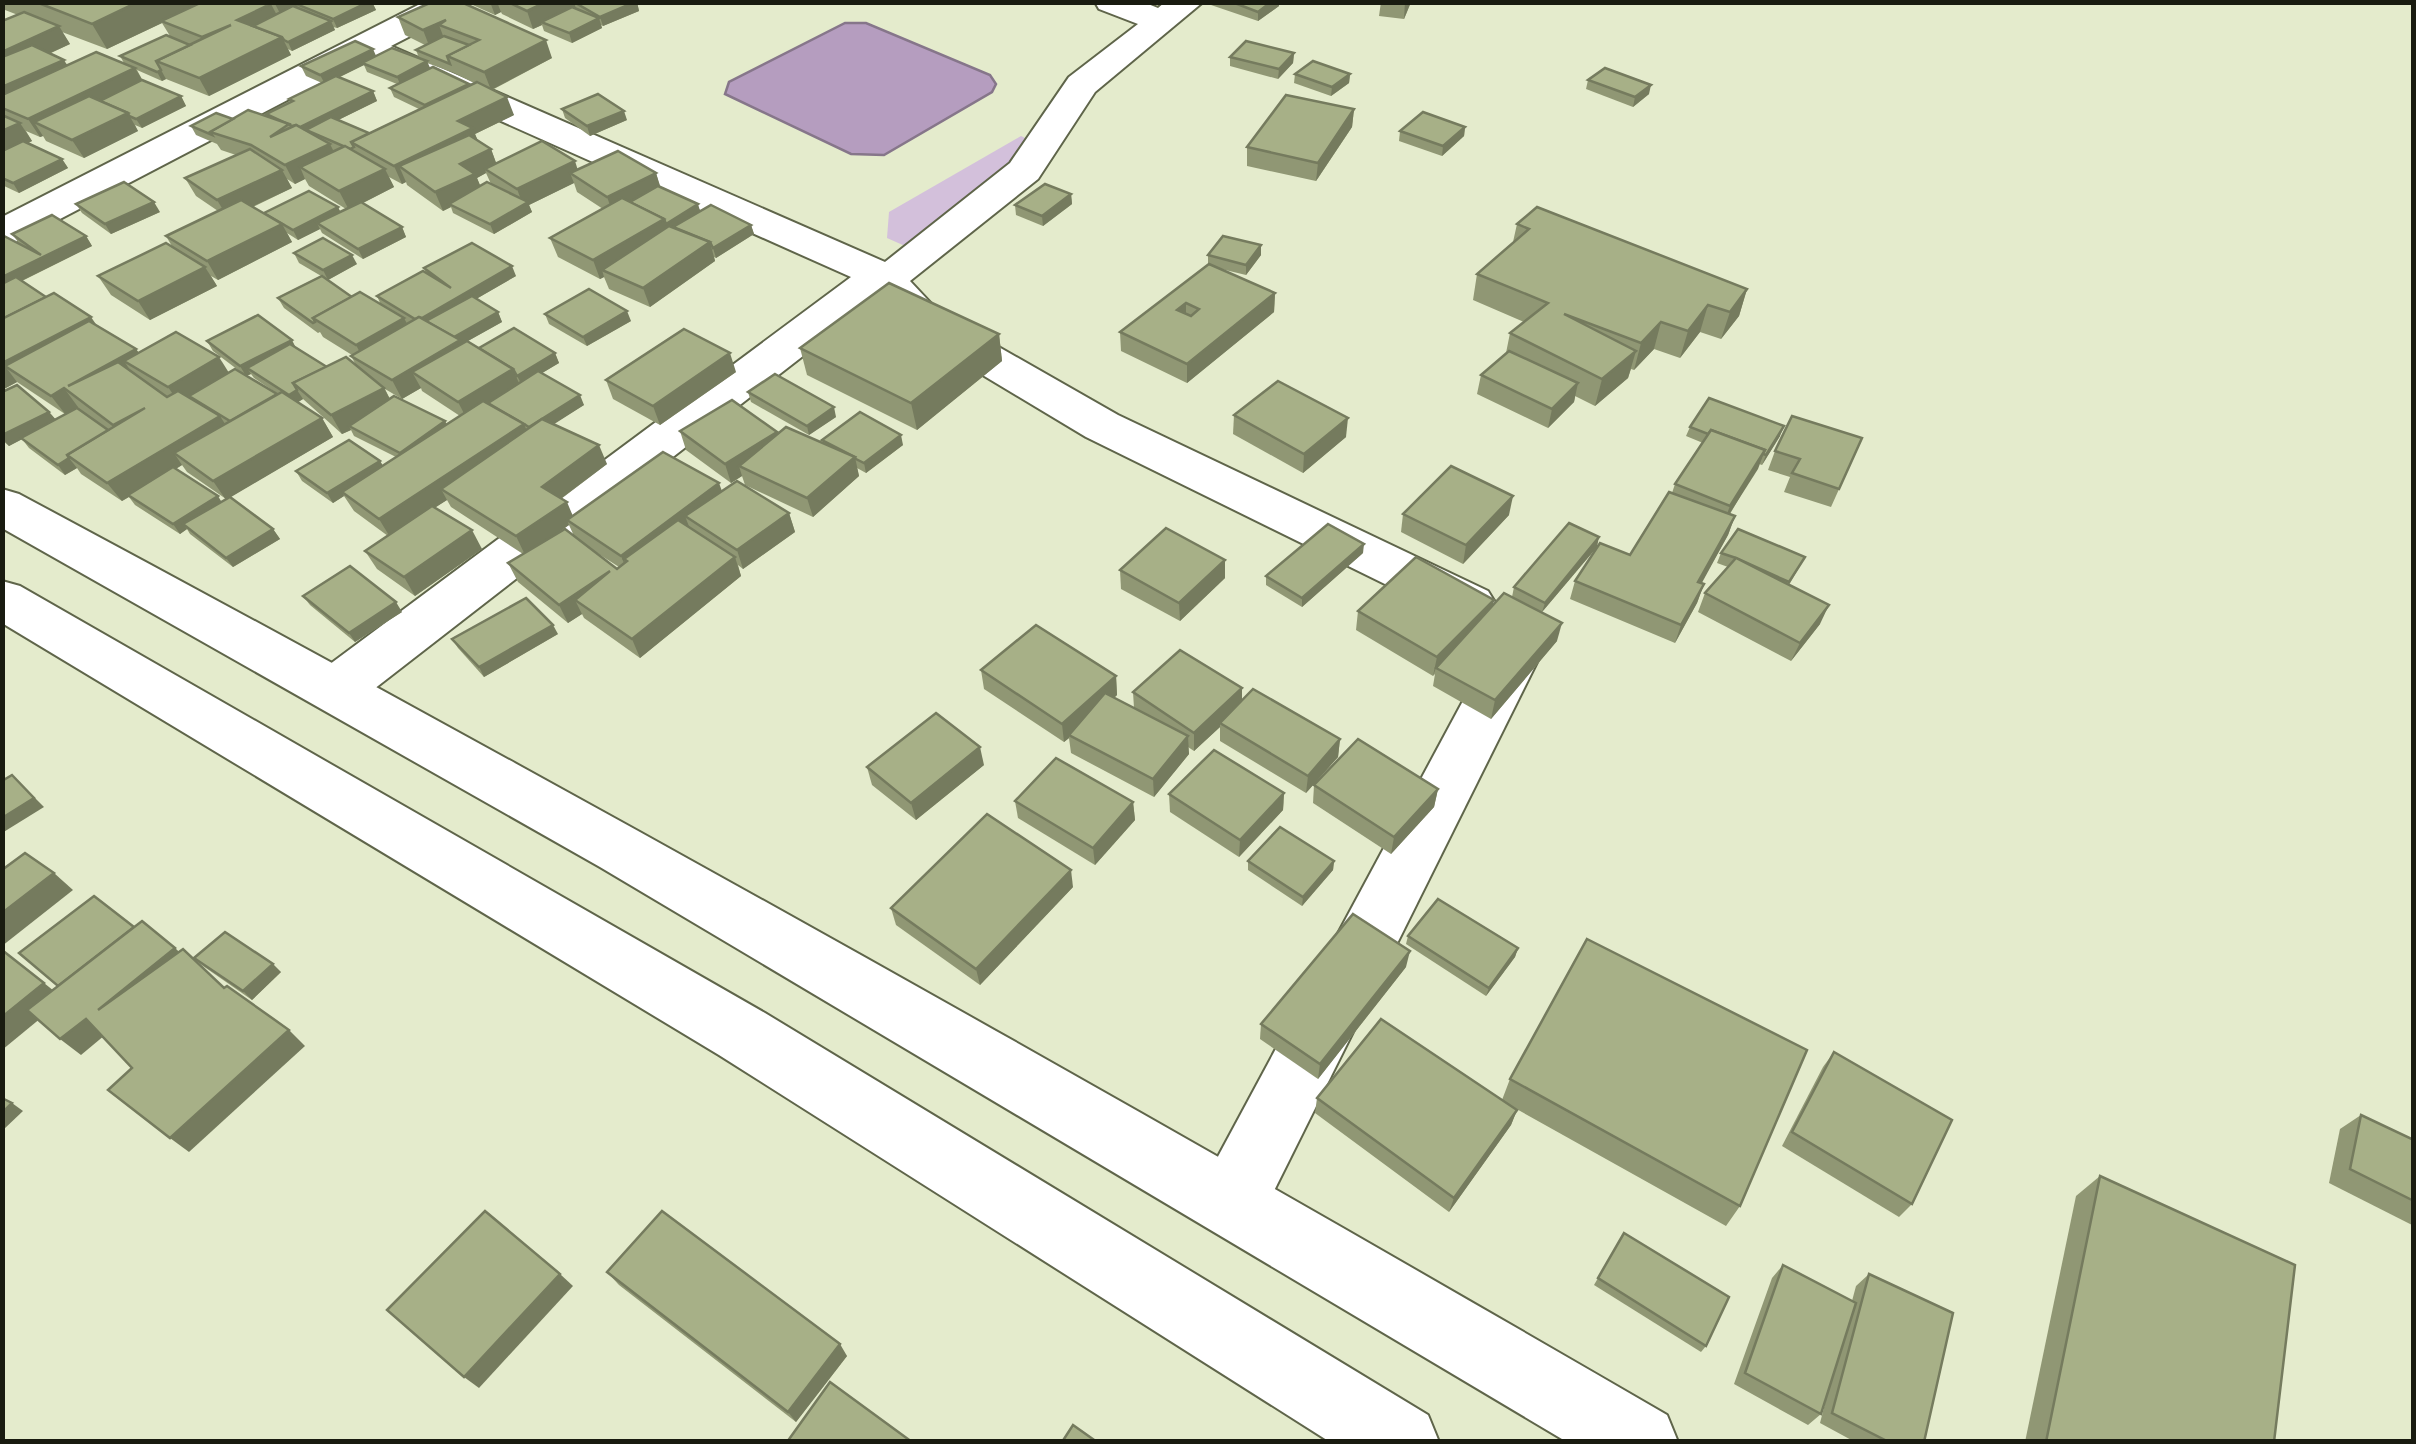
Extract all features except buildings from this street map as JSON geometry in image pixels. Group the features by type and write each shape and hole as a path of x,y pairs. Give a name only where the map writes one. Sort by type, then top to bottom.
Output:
{"street":[{"path":"2,233 451,2"},
{"path":"1111,2 1175,12"},
{"path":"337,688 881,275 899,271 1024,170 1082,85 1175,12"},
{"path":"364,47 881,275 926,323 1102,426 1526,631 1232,1200"},
{"path":"2,506 337,688 1232,1200 1640,1442"},
{"path":"2,599 742,1034 1400,1442"}],"shaded area":[{"path":"845,23 866,23 990,75 996,84 992,92 884,155 851,154 725,94 729,82"},
{"path":"1021,136 1027,139 1009,162 905,246 887,238 889,212"}]}
